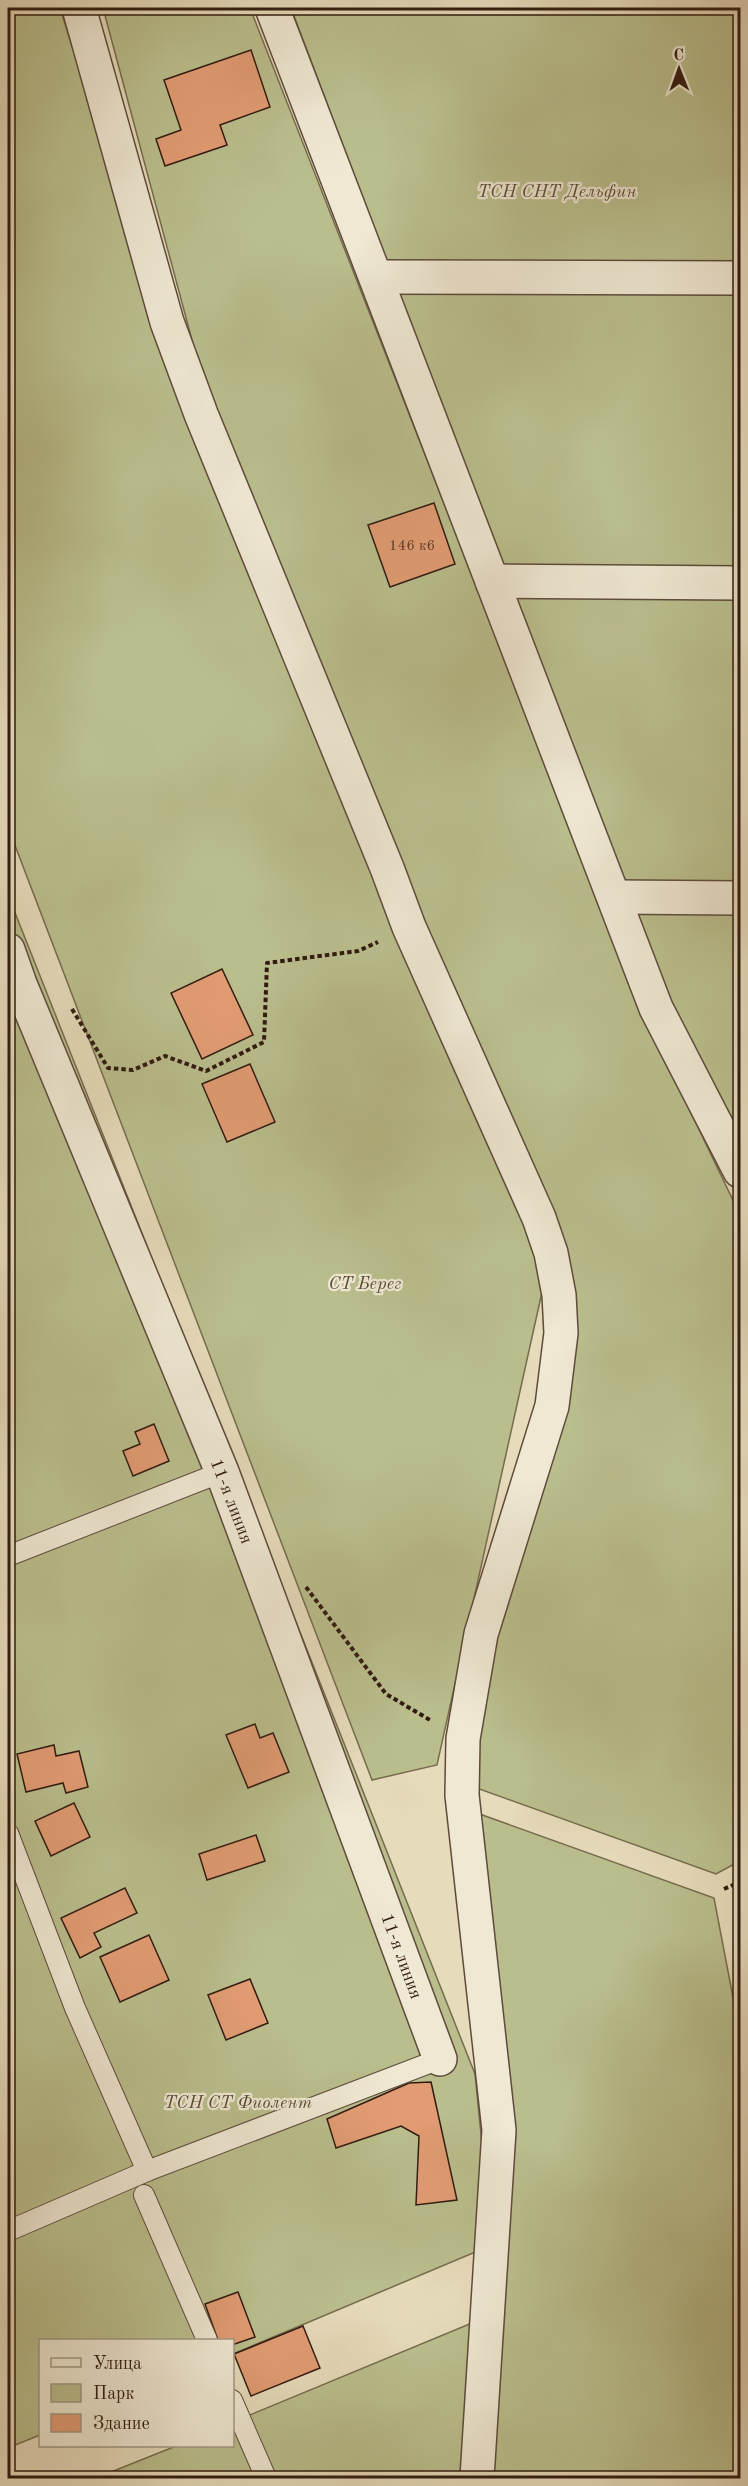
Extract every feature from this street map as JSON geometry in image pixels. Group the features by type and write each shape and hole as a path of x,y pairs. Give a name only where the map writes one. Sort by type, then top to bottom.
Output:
{"street":[{"path":"79,8 167,322 201,414 409,927 539,1218 551,1253 559,1295 561,1333 552,1406 481,1634 463,1739 462,1795 499,2130 477,2478"},
{"path":"272,8 656,1008 741,1171"},
{"path":"376,277 741,278"},
{"path":"492,581 741,583"},
{"path":"614,897 741,898"},
{"name":"11-я линия","path":"8,950 222,1472 440,2059"}],"lane":[{"path":"8,1556 222,1472"},
{"path":"8,1833 75,2008 147,2171"},
{"path":"8,2231 147,2171 440,2059"},
{"path":"144,2195 207,2339"},
{"path":"234,2405 266,2478"}],"path":[{"path":"69,1003 108,1068 133,1070 165,1056 206,1071 264,1042 267,963 358,951 409,927"},
{"path":"301,1581 386,1694 463,1739"},
{"path":"724,1889 741,1882"}],"green space":[{"name":"СТ Берег","path":"8,8 60,8 184,401 546,1274 437,1765 372,1780 8,827"},
{"path":"103,8 250,8 647,1021 740,1215 740,1861 716,1874 471,1786 468,1738 571,1284 200,370"},
{"name":"ТСН СНТ Дельфин","path":"291,8 740,8 740,1196"},
{"name":"ТСН СТ Фиолент","path":"8,895 475,2074 492,2245 234,2354 234,2339 39,2339 39,2435 8,2448"},
{"path":"474,1812 714,1898 740,2034 740,2478 96,2478 174,2447 234,2447 234,2422 501,2311"}],"building":[{"path":"251,50 270,107 220,125 227,145 165,166 156,139 181,130 164,80"},
{"path":"434,503 455,564 390,587 368,525"},
{"path":"222,969 253,1035 202,1059 171,993"},
{"path":"250,1064 275,1122 227,1142 202,1084"},
{"path":"154,1424 169,1461 133,1476 123,1451 140,1444 135,1432"},
{"path":"255,1724 260,1738 273,1733 289,1772 248,1788 226,1735"},
{"path":"54,1745 56,1756 79,1751 88,1787 66,1793 63,1783 26,1792 17,1754"},
{"path":"74,1803 90,1837 51,1856 35,1821"},
{"path":"256,1835 265,1861 207,1880 199,1854"},
{"path":"125,1888 137,1913 94,1933 101,1947 80,1958 61,1918"},
{"path":"149,1935 169,1980 120,2002 100,1957"},
{"path":"250,1979 268,2023 226,2040 208,1995"},
{"path":"431,2082 457,2200 416,2205 419,2136 401,2126 336,2148 327,2119 409,2083"},
{"path":"238,2292 255,2337 234,2344 234,2339 218,2339 205,2304"},
{"path":"303,2326 320,2368 251,2396 234,2354"}]}
